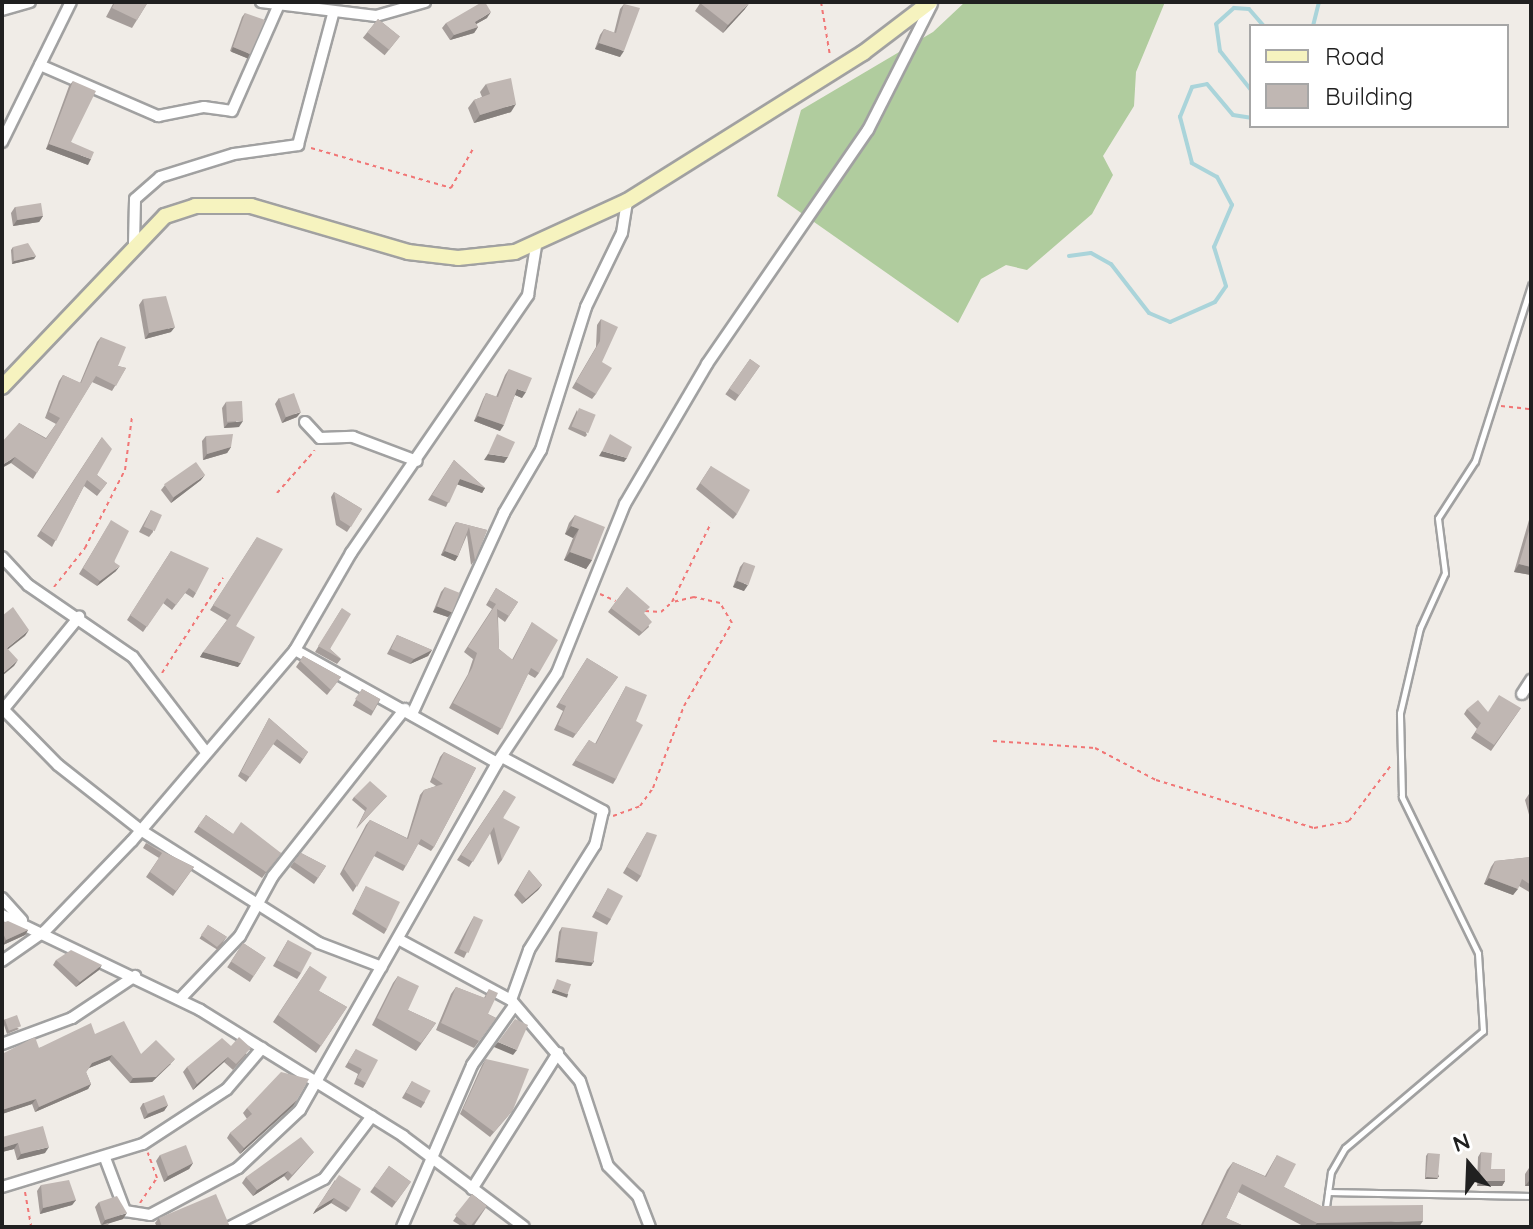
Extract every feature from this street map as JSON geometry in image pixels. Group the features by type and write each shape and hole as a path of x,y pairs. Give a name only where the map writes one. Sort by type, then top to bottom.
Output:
{"main road":[{"path":"2,387 134,244 165,216 224,205 270,209 408,252 458,258 536,246 627,201 833,73 932,2"}],"street":[{"path":"3,6 30,2"},
{"path":"2,142 71,2"},
{"path":"261,2 333,14 392,15 425,2"},
{"path":"105,1158 129,1215 150,1215 238,1168 286,1126 318,1083 500,760 557,673 625,504 707,364 868,130 932,2"},
{"path":"40,65 163,118 204,107 232,111 279,4"},
{"path":"134,244 135,199 160,177 234,154 298,145 333,14"},
{"path":"180,999 233,945 258,901 409,711 541,450 586,307 622,233 627,201"},
{"path":"2,961 45,931 142,831 295,650 528,295 536,246"},
{"path":"305,422 320,438 353,437 417,461"},
{"path":"2,557 45,597 79,617 155,684 206,752"},
{"path":"79,617 3,710 58,765 142,831 258,901 319,943 382,967"},
{"path":"295,650 500,760 595,802 604,819 529,950 512,1003 467,1075 435,1161 402,1227"},
{"path":"1522,694 1531,680"},
{"path":"2,898 24,922"},
{"path":"2,915 45,931 180,999 262,1048 372,1116 524,1227"},
{"path":"398,939 512,1003 558,1053 586,1095 611,1171 638,1196 650,1227"},
{"path":"2,1044 72,1018 135,976"},
{"path":"2,1187 24,1183 143,1144 227,1089 262,1048"},
{"path":"472,1189 558,1053"},
{"path":"230,1227 324,1179 372,1116"}],"lane":[{"path":"1326,1207 1328,1192 1345,1148 1483,1031 1478,953 1402,797 1402,695 1445,573 1438,518 1475,461 1531,285"},
{"path":"1328,1192 1531,1196"}],"path":[{"path":"821,2 833,73"},
{"path":"298,145 451,188 474,147"},
{"path":"1492,403 1531,409"},
{"path":"45,597 85,548 125,470 132,417"},
{"path":"277,493 320,438"},
{"path":"672,602 711,523"},
{"path":"155,684 223,578"},
{"path":"592,591 624,603"},
{"path":"604,819 646,800 684,706 730,629 723,605 694,597 672,602 655,613 634,607"},
{"path":"993,741 1095,748 1156,780 1314,828 1349,821 1376,778 1400,758"},
{"path":"129,1215 157,1178 143,1144"},
{"path":"24,1183 31,1227"}],"green space":[{"path":"965,2 1165,2 1136,72 1134,106 1103,156 1113,175 1092,214 1027,270 1006,265 981,279 958,323 777,196 801,110 933,32"}],"building":[{"path":"115,2 148,2 137,20 112,8"},
{"path":"482,2 491,12 475,22 478,27 454,35 446,23"},
{"path":"701,2 750,2 728,25"},
{"path":"624,4 640,8 624,51 599,43 604,29 616,33"},
{"path":"245,13 265,20 250,54 233,47"},
{"path":"378,19 400,37 389,50 367,32"},
{"path":"511,78 516,104 480,115 474,100 490,94 486,84"},
{"path":"73,81 96,91 71,142 94,152 91,159 49,144"},
{"path":"41,203 43,216 17,220 15,207"},
{"path":"28,243 36,256 14,261 13,247"},
{"path":"166,296 175,327 149,333 143,299"},
{"path":"601,319 618,327 602,362 612,368 596,394 576,382 600,341"},
{"path":"101,337 126,347 118,366 126,368 116,386 96,376 37,473 15,457 2,465 2,442 19,423 46,439 60,418 49,412 63,375 81,383"},
{"path":"750,359 760,366 739,395 729,388"},
{"path":"509,369 532,378 526,392 517,389 504,425 478,416 486,393 498,397"},
{"path":"294,393 301,412 286,417 279,398"},
{"path":"242,401 243,421 227,422 226,402"},
{"path":"579,408 596,415 588,433 572,427"},
{"path":"233,434 231,447 207,454 206,436"},
{"path":"497,434 515,442 508,457 488,454"},
{"path":"610,434 632,447 627,458 602,451"},
{"path":"102,437 112,449 97,475 107,483 101,491 87,480 56,541 41,531"},
{"path":"454,460 485,488 460,479 449,503 432,495"},
{"path":"196,462 205,475 173,497 164,484"},
{"path":"711,466 750,490 737,514 700,483"},
{"path":"334,492 362,509 351,527 340,520"},
{"path":"151,510 162,515 155,531 144,526"},
{"path":"575,515 605,527 592,560 570,552 579,529 571,526"},
{"path":"111,520 129,531 114,562 120,566 100,581 83,568"},
{"path":"456,522 487,530 475,560 469,527 458,556 445,551"},
{"path":"1531,524 1531,567 1519,564"},
{"path":"257,537 283,549 236,626 255,637 241,663 203,652 231,615 213,605"},
{"path":"171,551 209,568 196,593 189,588 176,605 167,598 147,627 130,615"},
{"path":"744,562 755,566 748,585 737,581"},
{"path":"445,587 460,593 452,612 437,606"},
{"path":"627,587 650,607 644,613 652,622 642,632 611,608"},
{"path":"496,588 518,602 509,616 497,609 499,649 513,660 532,622 558,640 539,673 531,668 502,729 453,703 477,653 468,647 496,604 489,600"},
{"path":"13,607 29,630 7,648 18,660 2,674 2,616"},
{"path":"342,608 351,614 330,649 341,659 318,646"},
{"path":"397,635 432,650 414,659 391,649"},
{"path":"303,656 341,677 331,690 300,661"},
{"path":"587,658 618,677 576,734 558,725 566,706 559,703"},
{"path":"626,686 647,695 636,721 643,725 616,779 575,760 589,740 596,744"},
{"path":"362,689 380,699 373,711 355,699"},
{"path":"1499,695 1521,708 1494,745 1475,732 1481,723 1467,709 1478,700 1488,712"},
{"path":"269,718 308,752 303,759 277,739 250,777 241,772"},
{"path":"444,752 476,768 434,847 421,839 406,866 377,851 357,887 344,869 370,820 408,839 424,790 443,784 433,777"},
{"path":"370,781 387,796 358,826 367,808 354,797"},
{"path":"504,790 516,797 503,818 520,827 502,860 494,827 473,862 461,855"},
{"path":"206,815 233,834 241,822 281,853 266,872 198,826"},
{"path":"647,832 657,835 641,876 627,867"},
{"path":"146,843 194,867 176,891 150,872 162,853"},
{"path":"301,853 326,866 318,878 294,862"},
{"path":"1531,857 1531,885 1522,879 1518,889 1489,878 1495,861"},
{"path":"529,870 542,885 526,899 518,890"},
{"path":"366,886 400,902 387,929 355,909"},
{"path":"608,888 623,896 611,919 596,911"},
{"path":"474,916 483,920 468,953 459,949"},
{"path":"8,921 28,930 6,940 2,923"},
{"path":"208,925 227,937 217,947 201,935"},
{"path":"562,927 598,932 593,963 558,958"},
{"path":"288,940 312,953 301,973 277,960"},
{"path":"243,943 266,958 254,976 231,961"},
{"path":"71,950 102,965 80,982 56,960"},
{"path":"310,966 327,977 319,991 347,1007 321,1046 278,1015"},
{"path":"398,976 419,986 408,1010 436,1023 421,1043 377,1018"},
{"path":"557,979 571,984 567,994 553,989"},
{"path":"456,987 485,998 489,989 498,993 488,1014 496,1018 479,1041 441,1023"},
{"path":"17,1015 21,1026 9,1031 5,1019"},
{"path":"515,1019 528,1025 517,1050 498,1042"},
{"path":"124,1021 141,1054 156,1040 175,1059 156,1077 133,1078 112,1055 92,1063 86,1072 91,1084 39,1107 36,1099 2,1110 2,1054 35,1037 39,1048 91,1023 95,1034"},
{"path":"239,1037 251,1048 236,1064 228,1057 197,1084 187,1067 222,1038 231,1046"},
{"path":"356,1049 378,1060 366,1083 357,1078 362,1069 348,1062"},
{"path":"486,1059 529,1069 513,1110 494,1132 463,1109"},
{"path":"281,1072 309,1079 297,1100 244,1148 230,1133 252,1114 247,1108"},
{"path":"412,1081 431,1091 424,1102 406,1092"},
{"path":"164,1095 168,1105 148,1113 144,1103"},
{"path":"43,1126 49,1147 21,1154 18,1143 2,1148 2,1137"},
{"path":"301,1137 314,1152 292,1175 288,1171 257,1190 246,1177"},
{"path":"186,1145 193,1163 168,1176 160,1155"},
{"path":"1481,1152 1492,1153 1491,1169 1505,1169 1505,1181 1480,1181"},
{"path":"1428,1153 1440,1154 1438,1178 1426,1177"},
{"path":"1277,1155 1296,1164 1284,1187 1321,1206 1423,1205 1423,1221 1317,1223 1242,1184 1226,1218 1246,1227 1202,1227 1233,1162 1266,1177"},
{"path":"389,1166 411,1182 396,1202 374,1186"},
{"path":"339,1175 361,1189 350,1208 334,1198 316,1209"},
{"path":"69,1180 76,1200 43,1208 41,1185"},
{"path":"216,1194 230,1227 162,1227 159,1218"},
{"path":"472,1194 487,1206 470,1227 455,1215"},
{"path":"117,1196 127,1213 105,1220 99,1202"}],"waterway":[{"path":"1314,24 1319,2"},
{"path":"1249,87 1220,51 1216,24 1234,8 1249,9 1262,24"},
{"path":"1069,256 1091,253 1111,264 1149,313 1170,322 1215,302 1226,286 1214,247 1232,205 1217,177 1192,163 1180,117 1192,87 1207,84 1233,115 1249,118"}]}
